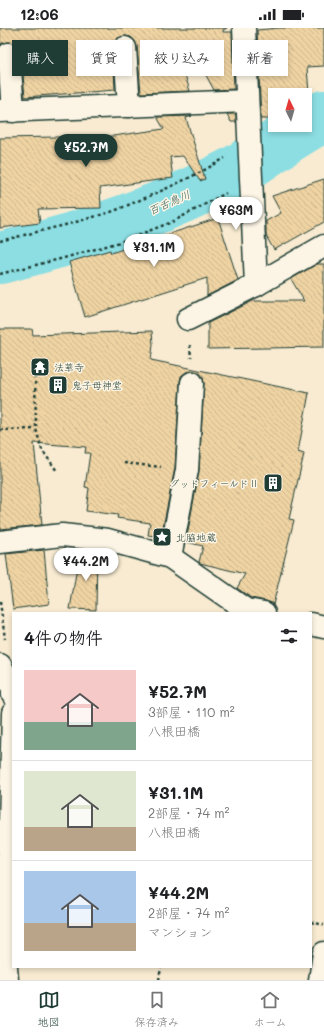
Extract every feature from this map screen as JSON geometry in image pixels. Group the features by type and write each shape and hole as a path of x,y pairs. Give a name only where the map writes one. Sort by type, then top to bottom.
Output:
{"street":[{"path":"244,28 256,285"},
{"path":"9,54 6,111 247,101"},
{"path":"127,76 129,106"},
{"path":"188,318 256,285 324,246"},
{"path":"170,557 187,470 192,383"},
{"path":"0,542 62,535 108,540 170,557 246,610 258,612"},
{"path":"312,624 324,626"},
{"path":"0,665 12,686"},
{"path":"7,980 6,749 12,718"},
{"path":"320,980 324,953"}],"path":[{"path":"0,241 69,224 114,210 159,192 201,172 249,146"},
{"path":"0,274 120,242 172,222 251,178"},
{"path":"188,318 192,383"},
{"path":"35,376 36,429 42,450 57,471"},
{"path":"0,430 36,429"},
{"path":"124,463 187,470"},
{"path":"312,922 324,924"},
{"path":"159,980 161,968"}],"building":[{"path":"0,28 227,28 223,30 223,32 232,32 232,76 234,76 234,89 214,90 206,76 224,76 224,40 140,40 140,76 185,76 190,91 141,93 137,47 135,41 131,37 125,36 116,40 76,40 76,76 114,76 115,90 25,97 23,76 68,76 68,40 12,40 12,42 2,43 0,46"},
{"path":"279,28 324,28 324,66 307,67 309,88 268,88 268,119 261,119 259,76 288,76 288,40 257,40 257,30"},
{"path":"227,114 236,114 236,122 231,122"},
{"path":"192,116 186,118 205,179 200,181 183,156 170,157 173,178 100,188 101,208 38,209 40,223 0,228 0,138 113,136 164,129 157,117"},
{"path":"324,179 324,222 274,250 266,236 266,221 281,213 272,196"},
{"path":"218,218 238,280 207,296 207,278 85,317 69,262 110,250 111,253"},
{"path":"317,264 324,264 324,347 208,349 208,323 253,301 304,301 291,279"},
{"path":"0,329 32,329 33,335 152,331 153,345 151,360 309,393 298,452 304,454 289,519 294,520 273,605 272,603 266,601 251,598 237,588 245,574 200,563 203,546 186,542 199,471 204,384 203,377 199,372 186,372 181,376 175,468 161,537 148,535 150,523 117,518 118,515 86,511 89,488 85,487 90,453 85,453 86,447 34,443 42,525 0,529"},
{"path":"80,549 97,551 96,610 70,609"},
{"path":"44,550 49,604 13,609 6,554"}],"waterway":[{"name":"百舌鳥川","path":"0,258 90,233 178,200 240,169 324,116"}],"place":[{"name":"法華寺","path":"40,367"},
{"name":"鬼子母神堂","path":"58,385"},
{"name":"グッドフィールドⅡ","path":"273,483"},
{"name":"北脇地蔵","path":"162,537"}]}
